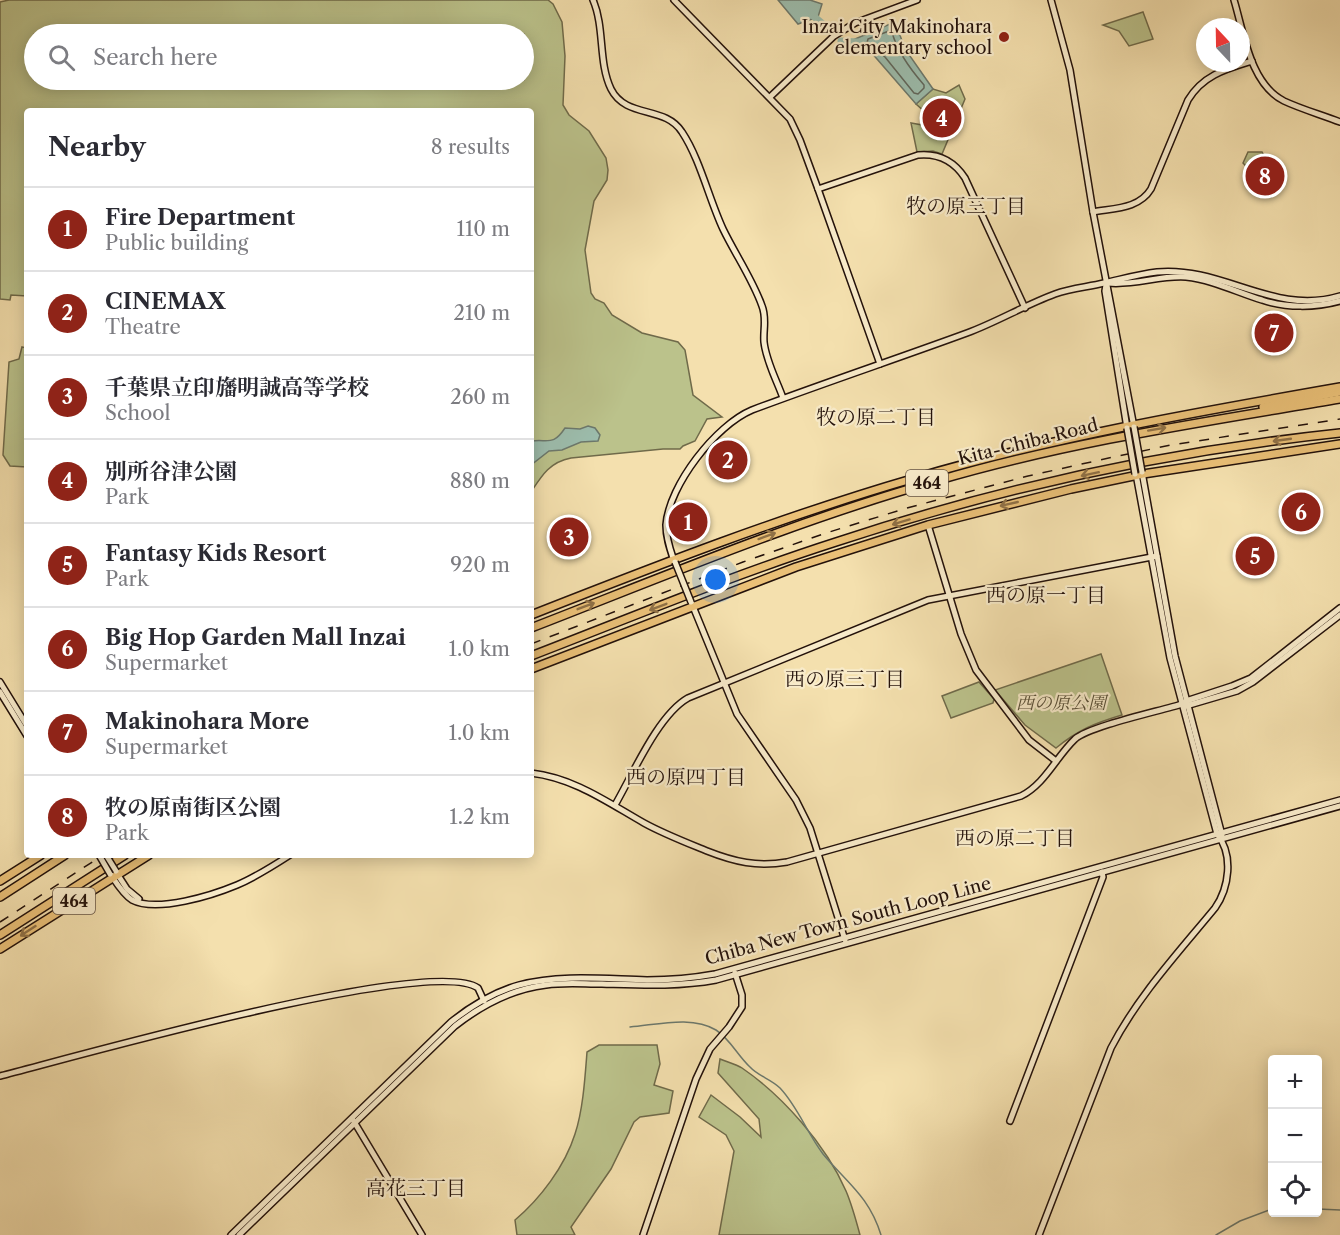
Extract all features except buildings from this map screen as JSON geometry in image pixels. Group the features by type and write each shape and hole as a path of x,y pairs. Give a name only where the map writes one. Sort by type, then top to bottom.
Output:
{"highway":[{"name":"Kita-Chiba Road","path":"534,614 809,510 917,477 1130,426 1340,387"},
{"path":"1220,419 1236,413 1340,392"},
{"name":"Kita-Chiba Road","path":"534,627 821,516 936,480 1120,436 1340,399"},
{"name":"464","path":"534,655 753,570 926,514 1069,478 1149,462 1312,436 1340,435"},
{"name":"464","path":"534,668 692,604 796,567 928,525 1139,474 1340,444"},
{"path":"0,881 36,858"},
{"name":"464","path":"0,897 59,858"},
{"name":"464","path":"0,935 120,858"},
{"name":"464","path":"0,949 114,874 143,858"}],"street":[{"path":"593,0 598,17 607,77 616,97 627,106 659,114 672,121 684,135 723,228 763,307 764,345 783,398"},
{"path":"674,0 789,119 798,135 880,364"},
{"path":"770,97 834,36 855,22 917,0"},
{"path":"1039,1235 1111,1048 1124,1023 1135,1005 1215,908 1222,896 1228,872 1185,704 1170,658 1154,557 1105,291 1106,283 1071,70 1051,0"},
{"path":"1234,0 1259,78 1276,96 1340,122"},
{"path":"1093,212 1132,205 1146,197 1188,100 1195,90 1214,75 1252,62"},
{"path":"818,189 918,155 933,155 945,159 958,168 965,178 1025,308"},
{"path":"845,941 820,854 800,807 742,723 667,541 667,521 675,495 685,474 720,432 747,412 982,328 1062,292 1117,279 1156,273 1185,272 1212,277 1261,295 1277,298 1306,301 1340,296"},
{"path":"1106,283 1118,284 1158,278 1185,277 1217,283 1276,303 1306,306 1340,301"},
{"path":"928,525 965,647 976,669 1029,740 1056,761"},
{"path":"615,805 667,715 688,699 911,606 949,595 1154,557"},
{"path":"1185,704 1251,678 1340,608"},
{"path":"534,774 578,785 661,832 738,862 753,865 774,864 820,854 1021,796 1040,782 1074,740 1083,734 1237,691 1253,682 1340,615"},
{"path":"0,682 24,721"},
{"path":"0,692 24,731"},
{"name":"Chiba New Town South Loop Line","path":"845,941 1102,872 1340,800"},
{"name":"Chiba New Town South Loop Line","path":"231,1235 455,1026 485,1002 518,991 547,985 698,984 1220,836 1340,806"},
{"path":"101,858 134,896 151,904 169,904 231,887 262,873 285,858"},
{"path":"107,858 114,874"},
{"path":"1010,1121 1103,878 1102,872"},
{"path":"643,1235 696,1079 710,1050 742,1007 742,994 735,972"},
{"path":"0,1076 245,1014 345,993 424,981 463,981 478,988 485,1002"},
{"path":"353,1120 422,1235"},
{"name":"Chiba New Town South Loop Line","path":"239,1235 353,1120"}],"green space":[{"path":"9,0 548,0 553,4 562,22 565,56 563,105 569,115 589,131 606,158 608,170 607,180 594,201 585,250 591,293 595,299 604,303 612,315 642,333 678,342 685,350 693,395 722,417 707,419 695,441 680,449 564,460 547,470 534,488 534,108 24,108 24,296 11,295 10,300 0,299 0,2"},
{"path":"1143,12 1153,39 1129,46 1119,31 1103,25"},
{"path":"959,85 965,99 942,154 933,151 917,152 911,123 928,126 926,113 916,104 933,89 946,93"},
{"path":"1248,152 1262,152 1268,163 1281,171 1271,197 1256,186 1248,168 1243,163"},
{"path":"22,347 24,347 24,467 10,466 3,455 9,362 19,359"},
{"name":"西の原公園","path":"1101,654 1122,715 1087,728 1056,748 1025,725 995,690"},
{"path":"979,682 994,699 993,703 951,718 942,696"},
{"path":"599,1045 657,1045 660,1064 654,1085 673,1091 669,1113 640,1117 634,1122 611,1169 571,1227 575,1235 517,1235 515,1220 551,1181 571,1146 582,1104 587,1052"},
{"path":"720,1059 740,1067 757,1079 788,1107 815,1139 846,1191 860,1235 719,1235 734,1151 726,1135 699,1117 711,1095 740,1117 761,1137 759,1119 718,1073"}],"water":[{"path":"778,0 810,0 822,4 818,17 798,24"},
{"path":"890,24 897,27 905,49 933,89 916,104 870,51 848,44 848,42"},
{"path":"588,426 595,428 600,435 598,441 581,442 562,450 549,451 534,463 534,441 554,439 565,428 580,429"}],"waterway":[{"path":"811,14 830,30"},
{"path":"841,41 857,42"},
{"path":"630,1027 685,1022 706,1025 721,1034 753,1070 780,1088 786,1095 823,1154 864,1200 881,1235"},
{"path":"1322,1209 1340,1210"},
{"path":"1216,1235 1240,1221 1268,1210"}],"railway":[{"path":"534,643 743,562 907,508 1028,476 1171,445 1340,419"},
{"path":"0,922 98,858"}],"place":[{"name":"Inzai City Makinohara elementary school","path":"1004,37"},
{"name":"別所谷津公園","path":"942,118"},
{"name":"牧の原南街区公園","path":"1265,176"},
{"name":"Makinohara More","path":"1274,333"},
{"name":"CINEMAX","path":"728,460"},
{"name":"Big Hop Garden Mall Inzai","path":"1301,512"},
{"name":"Fire Department","path":"688,522"},
{"name":"千葉県立印旛明誠高等学校","path":"569,537"},
{"name":"Fantasy Kids Resort","path":"1255,556"}],"district":[{"name":"牧の原三丁目","path":"966,206"},
{"name":"牧の原二丁目","path":"876,417"},
{"name":"西の原一丁目","path":"1046,595"},
{"name":"西の原三丁目","path":"845,679"},
{"name":"西の原四丁目","path":"686,777"},
{"name":"西の原二丁目","path":"1015,838"},
{"name":"高花三丁目","path":"416,1188"}]}
